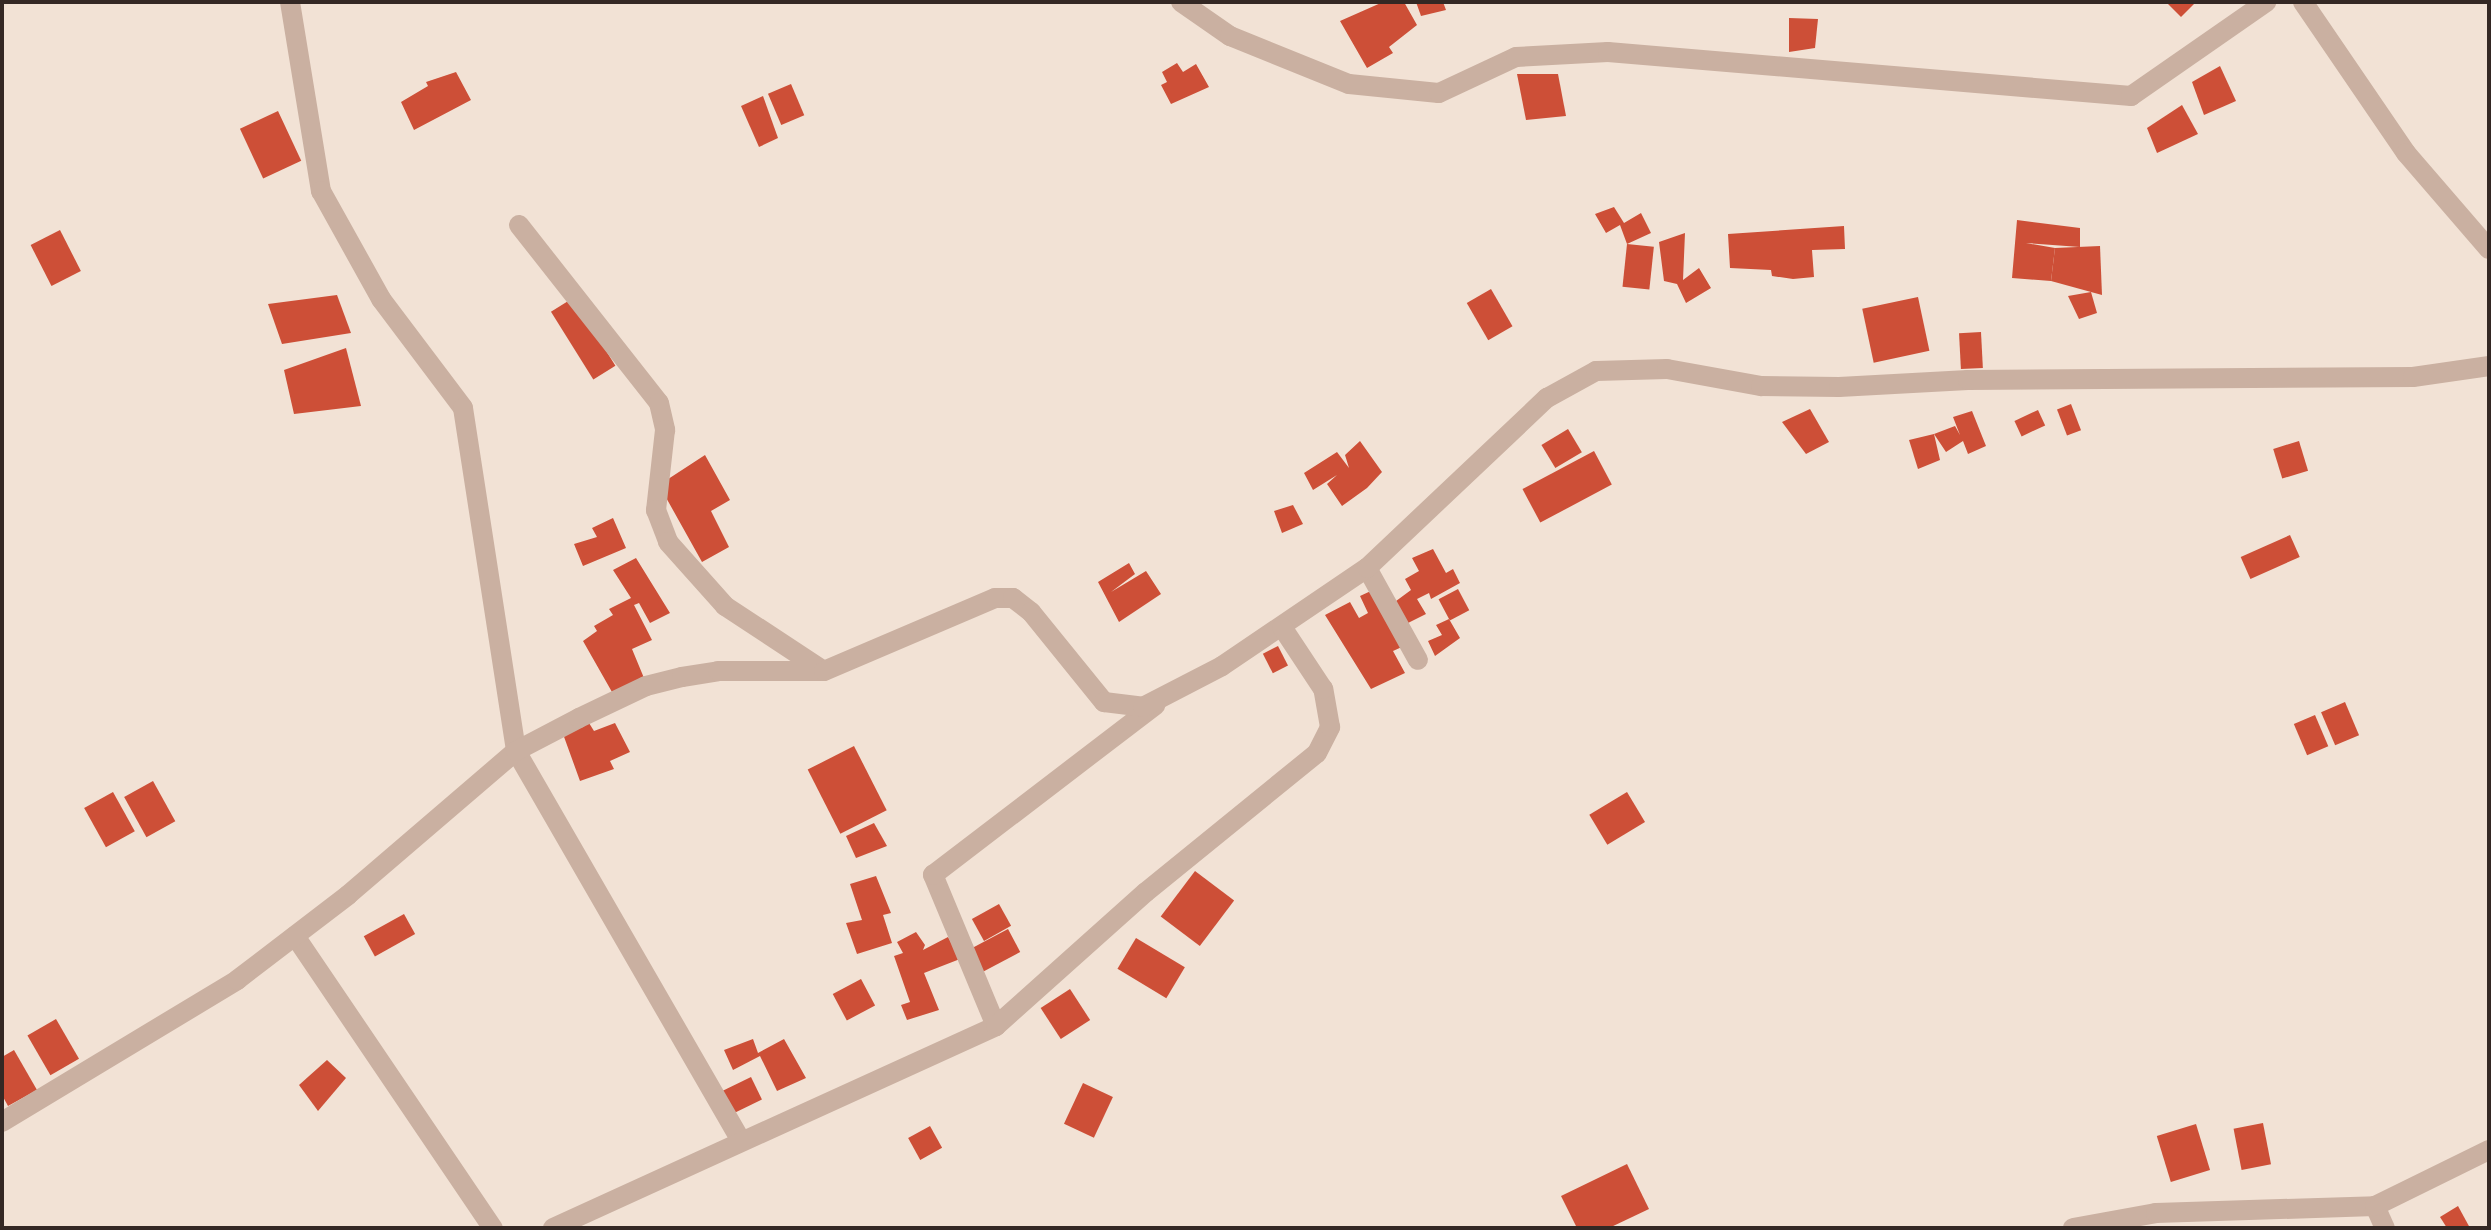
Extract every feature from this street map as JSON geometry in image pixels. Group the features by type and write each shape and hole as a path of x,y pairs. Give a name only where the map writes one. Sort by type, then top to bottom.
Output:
{"street":[{"path":"290,2 321,191 381,299 463,408 516,751 740,1139"},
{"path":"1181,2 1230,36 1349,84 1439,93 1516,57 1608,52 2131,96 2266,2"},
{"path":"2303,2 2406,153 2489,249"},
{"path":"519,225 659,403 665,430 656,510 668,542 725,606 824,671"},
{"path":"996,1026 933,875 1162,700 1282,627 1367,568 1547,398 1596,371 1667,369 1761,386 1839,387 1968,380 2413,377 2489,366"},
{"path":"1367,568 1418,660"},
{"path":"2,1122 237,980 295,936 516,751 646,686 718,671 824,671 981,604 1013,598 1046,627 1087,686 1104,702 1143,707 1162,700"},
{"path":"553,1228 740,1139 996,1026 1146,892 1317,753 1330,727 1323,689 1282,627"},
{"path":"295,936 493,1228"},
{"path":"2073,1228 2156,1213 2375,1206 2489,1150"},
{"path":"2375,1206 2385,1228"}],"building":[{"path":"1383,2 1404,2 1417,25 1389,47 1393,53 1367,68 1340,21"},
{"path":"1416,2 1443,2 1446,10 1421,16"},
{"path":"2166,2 2196,2 2181,17"},
{"path":"1789,18 1818,19 1815,48 1789,52"},
{"path":"1177,63 1183,72 1196,64 1209,87 1171,104 1161,85 1167,82 1162,72"},
{"path":"2220,66 2236,101 2204,115 2192,82"},
{"path":"456,72 471,100 414,130 401,102 428,86 426,82"},
{"path":"1517,74 1558,74 1566,116 1526,120"},
{"path":"791,84 804,115 781,125 768,94"},
{"path":"763,96 778,138 759,147 741,106"},
{"path":"2182,105 2198,134 2157,153 2147,128"},
{"path":"278,111 301,161 263,179 240,129"},
{"path":"1614,207 1624,223 1641,213 1651,233 1627,244 1620,225 1606,233 1595,214"},
{"path":"2017,220 2080,228 2080,247 2026,243 2055,248 2051,281 2012,278"},
{"path":"1844,226 1845,249 1812,250 1814,277 1793,279 1772,276 1771,270 1730,268 1728,234"},
{"path":"60,230 81,271 51,286 31,245"},
{"path":"1685,233 1683,280 1699,268 1711,288 1686,303 1677,284 1664,281 1659,242"},
{"path":"1627,244 1654,247 1649,290 1623,287"},
{"path":"2100,246 2102,295 2051,281 2055,248"},
{"path":"1491,289 1512,326 1488,340 1467,303"},
{"path":"2091,292 2097,313 2079,319 2068,296"},
{"path":"337,295 351,333 282,344 268,304"},
{"path":"1918,297 1929,351 1874,363 1862,309"},
{"path":"573,298 615,366 593,380 551,312"},
{"path":"1981,332 1983,368 1961,369 1959,333"},
{"path":"346,348 361,406 294,414 284,370"},
{"path":"2071,404 2081,430 2067,436 2057,409"},
{"path":"1810,409 1829,442 1806,454 1782,422"},
{"path":"2038,410 2045,425 2022,436 2014,421"},
{"path":"1972,411 1986,446 1968,454 1963,441 1946,452 1934,434 1955,426 1960,435 1953,417"},
{"path":"1568,429 1582,452 1555,468 1541,445"},
{"path":"1934,434 1940,460 1918,469 1909,440"},
{"path":"1360,441 1382,472 1367,488 1342,506 1327,484 1337,475 1313,490 1304,473 1337,452 1349,468 1345,455"},
{"path":"2299,441 2308,471 2282,479 2273,449"},
{"path":"1594,451 1612,485 1540,523 1522,489"},
{"path":"705,455 730,500 711,511 729,547 702,562 659,485"},
{"path":"1293,505 1303,524 1282,533 1274,511"},
{"path":"613,518 626,548 583,566 574,544 597,537 592,528"},
{"path":"2290,535 2300,557 2250,579 2241,557"},
{"path":"1433,549 1446,573 1453,569 1460,583 1431,599 1429,593 1417,599 1426,614 1404,625 1392,604 1411,590 1405,579 1419,571 1412,558"},
{"path":"636,558 670,613 650,623 639,603 634,605 652,640 632,649 644,678 612,692 583,641 597,631 594,626 613,615 609,609 631,598 613,570"},
{"path":"1129,563 1135,574 1111,592 1146,571 1161,594 1119,622 1098,582"},
{"path":"1458,589 1469,610 1450,621 1439,599"},
{"path":"1373,590 1404,646 1393,651 1405,673 1371,689 1325,615 1350,602 1359,618 1368,613 1360,596"},
{"path":"1449,619 1460,638 1435,656 1428,641 1442,635 1436,625"},
{"path":"1278,646 1288,666 1273,673 1263,654"},
{"path":"2345,702 2359,735 2335,745 2321,712"},
{"path":"2315,715 2328,746 2307,755 2294,724"},
{"path":"589,723 594,731 615,723 630,752 610,761 614,769 580,781 563,734"},
{"path":"854,746 887,810 840,834 808,770"},
{"path":"153,781 175,821 146,837 124,797"},
{"path":"113,792 135,831 106,847 84,808"},
{"path":"1627,792 1645,822 1607,845 1589,815"},
{"path":"874,823 887,846 856,858 846,836"},
{"path":"1195,871 1234,900 1200,946 1161,917"},
{"path":"876,876 891,913 883,915 892,943 857,954 846,923 862,920 850,884"},
{"path":"999,904 1011,926 984,941 972,919"},
{"path":"404,914 415,934 375,956 364,936"},
{"path":"1008,929 1020,952 978,974 966,952"},
{"path":"916,932 925,945 923,950 948,937 960,959 924,973 939,1010 907,1020 901,1005 910,1002 894,956 903,953 897,942"},
{"path":"1136,938 1185,967 1166,998 1117,969"},
{"path":"861,979 875,1005 847,1021 833,994"},
{"path":"1070,989 1090,1020 1061,1039 1041,1008"},
{"path":"56,1019 79,1059 50,1075 27,1036"},
{"path":"753,1039 758,1053 784,1039 806,1078 777,1091 760,1056 733,1070 724,1050"},
{"path":"14,1050 37,1090 8,1106 2,1095 2,1057"},
{"path":"327,1060 346,1078 318,1111 299,1085"},
{"path":"751,1077 762,1099 733,1113 722,1091"},
{"path":"1083,1083 1113,1097 1094,1138 1064,1124"},
{"path":"2263,1123 2271,1164 2242,1170 2234,1129"},
{"path":"2196,1124 2210,1170 2171,1182 2157,1136"},
{"path":"930,1126 942,1148 920,1160 908,1138"},
{"path":"1627,1164 1649,1209 1609,1228 1577,1228 1561,1196"},
{"path":"2458,1206 2470,1228 2447,1228 2440,1217"}]}
